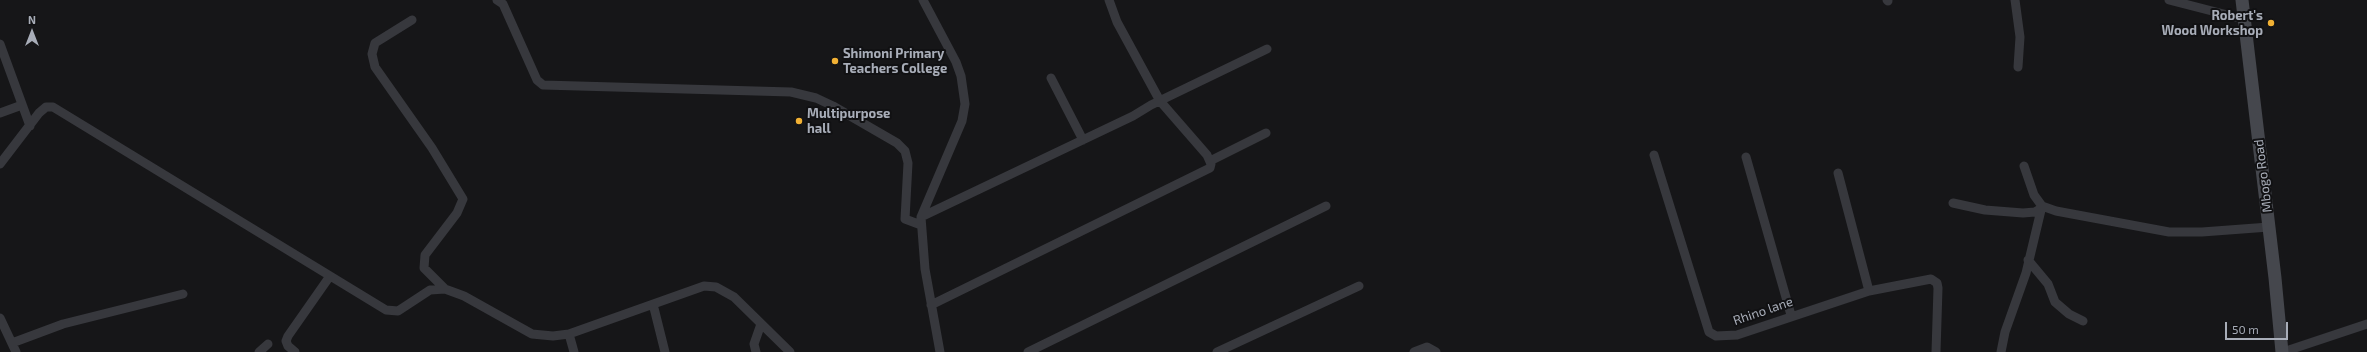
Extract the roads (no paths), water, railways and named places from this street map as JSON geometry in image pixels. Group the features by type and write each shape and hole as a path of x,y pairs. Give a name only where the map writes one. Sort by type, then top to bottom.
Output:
{"main road":[{"name":"Mbogo Road","path":"2242,0 2282,352"}],"street":[{"path":"497,0 502,4 536,80 543,85 554,87 791,92 816,98 833,106 897,143 905,151 908,163 905,219 921,221 1267,49"},
{"path":"923,0 956,62 961,76 965,104 962,121 921,221 931,305 940,352"},
{"path":"2015,0 2020,37 2018,67"},
{"path":"2169,0 2244,19"},
{"path":"931,305 1210,168 1210,160 1160,101 1117,22 1111,1"},
{"path":"412,20 375,43 372,54 375,67 432,148 463,199 457,213 425,256 424,268 445,289"},
{"path":"0,44 30,126"},
{"path":"1051,78 1083,140"},
{"path":"0,113 22,105"},
{"path":"0,164 46,107 53,107 64,112 378,305 392,311 405,308 430,290 445,289 464,296 532,334 553,336 569,334 704,286 716,288 734,297 790,352"},
{"path":"1210,160 1266,133"},
{"name":"Rhino lane","path":"1654,155 1709,332 1716,336 1737,335 1791,315 1869,291 1926,278 1934,280 1938,288 1936,352"},
{"path":"1746,157 1791,315"},
{"path":"2024,166 2034,195 2042,207 2056,211 2169,232 2202,232 2269,227"},
{"path":"1838,173 1869,291"},
{"path":"1953,203 1985,210 2023,213 2035,212 2042,207"},
{"path":"1028,352 1326,206"},
{"path":"2001,352 2004,332 2026,273 2042,207"},
{"path":"2028,260 2048,284 2055,302 2069,314 2083,321"},
{"path":"295,352 288,346 286,341 288,336 330,276"},
{"path":"1217,352 1359,286"},
{"path":"0,318 14,348 63,324 183,294"},
{"path":"653,304 665,352"},
{"path":"756,352 754,344 761,324"},
{"path":"2282,352 2367,324"},
{"path":"569,334 574,352"},
{"path":"259,352 268,344"},
{"path":"1414,352 1427,347 1436,352"}],"place":[{"name":"Robert's Wood Workshop","path":"2271,23"},
{"name":"Shimoni Primary Teachers College","path":"835,61"},
{"name":"Multipurpose hall","path":"799,121"}]}
